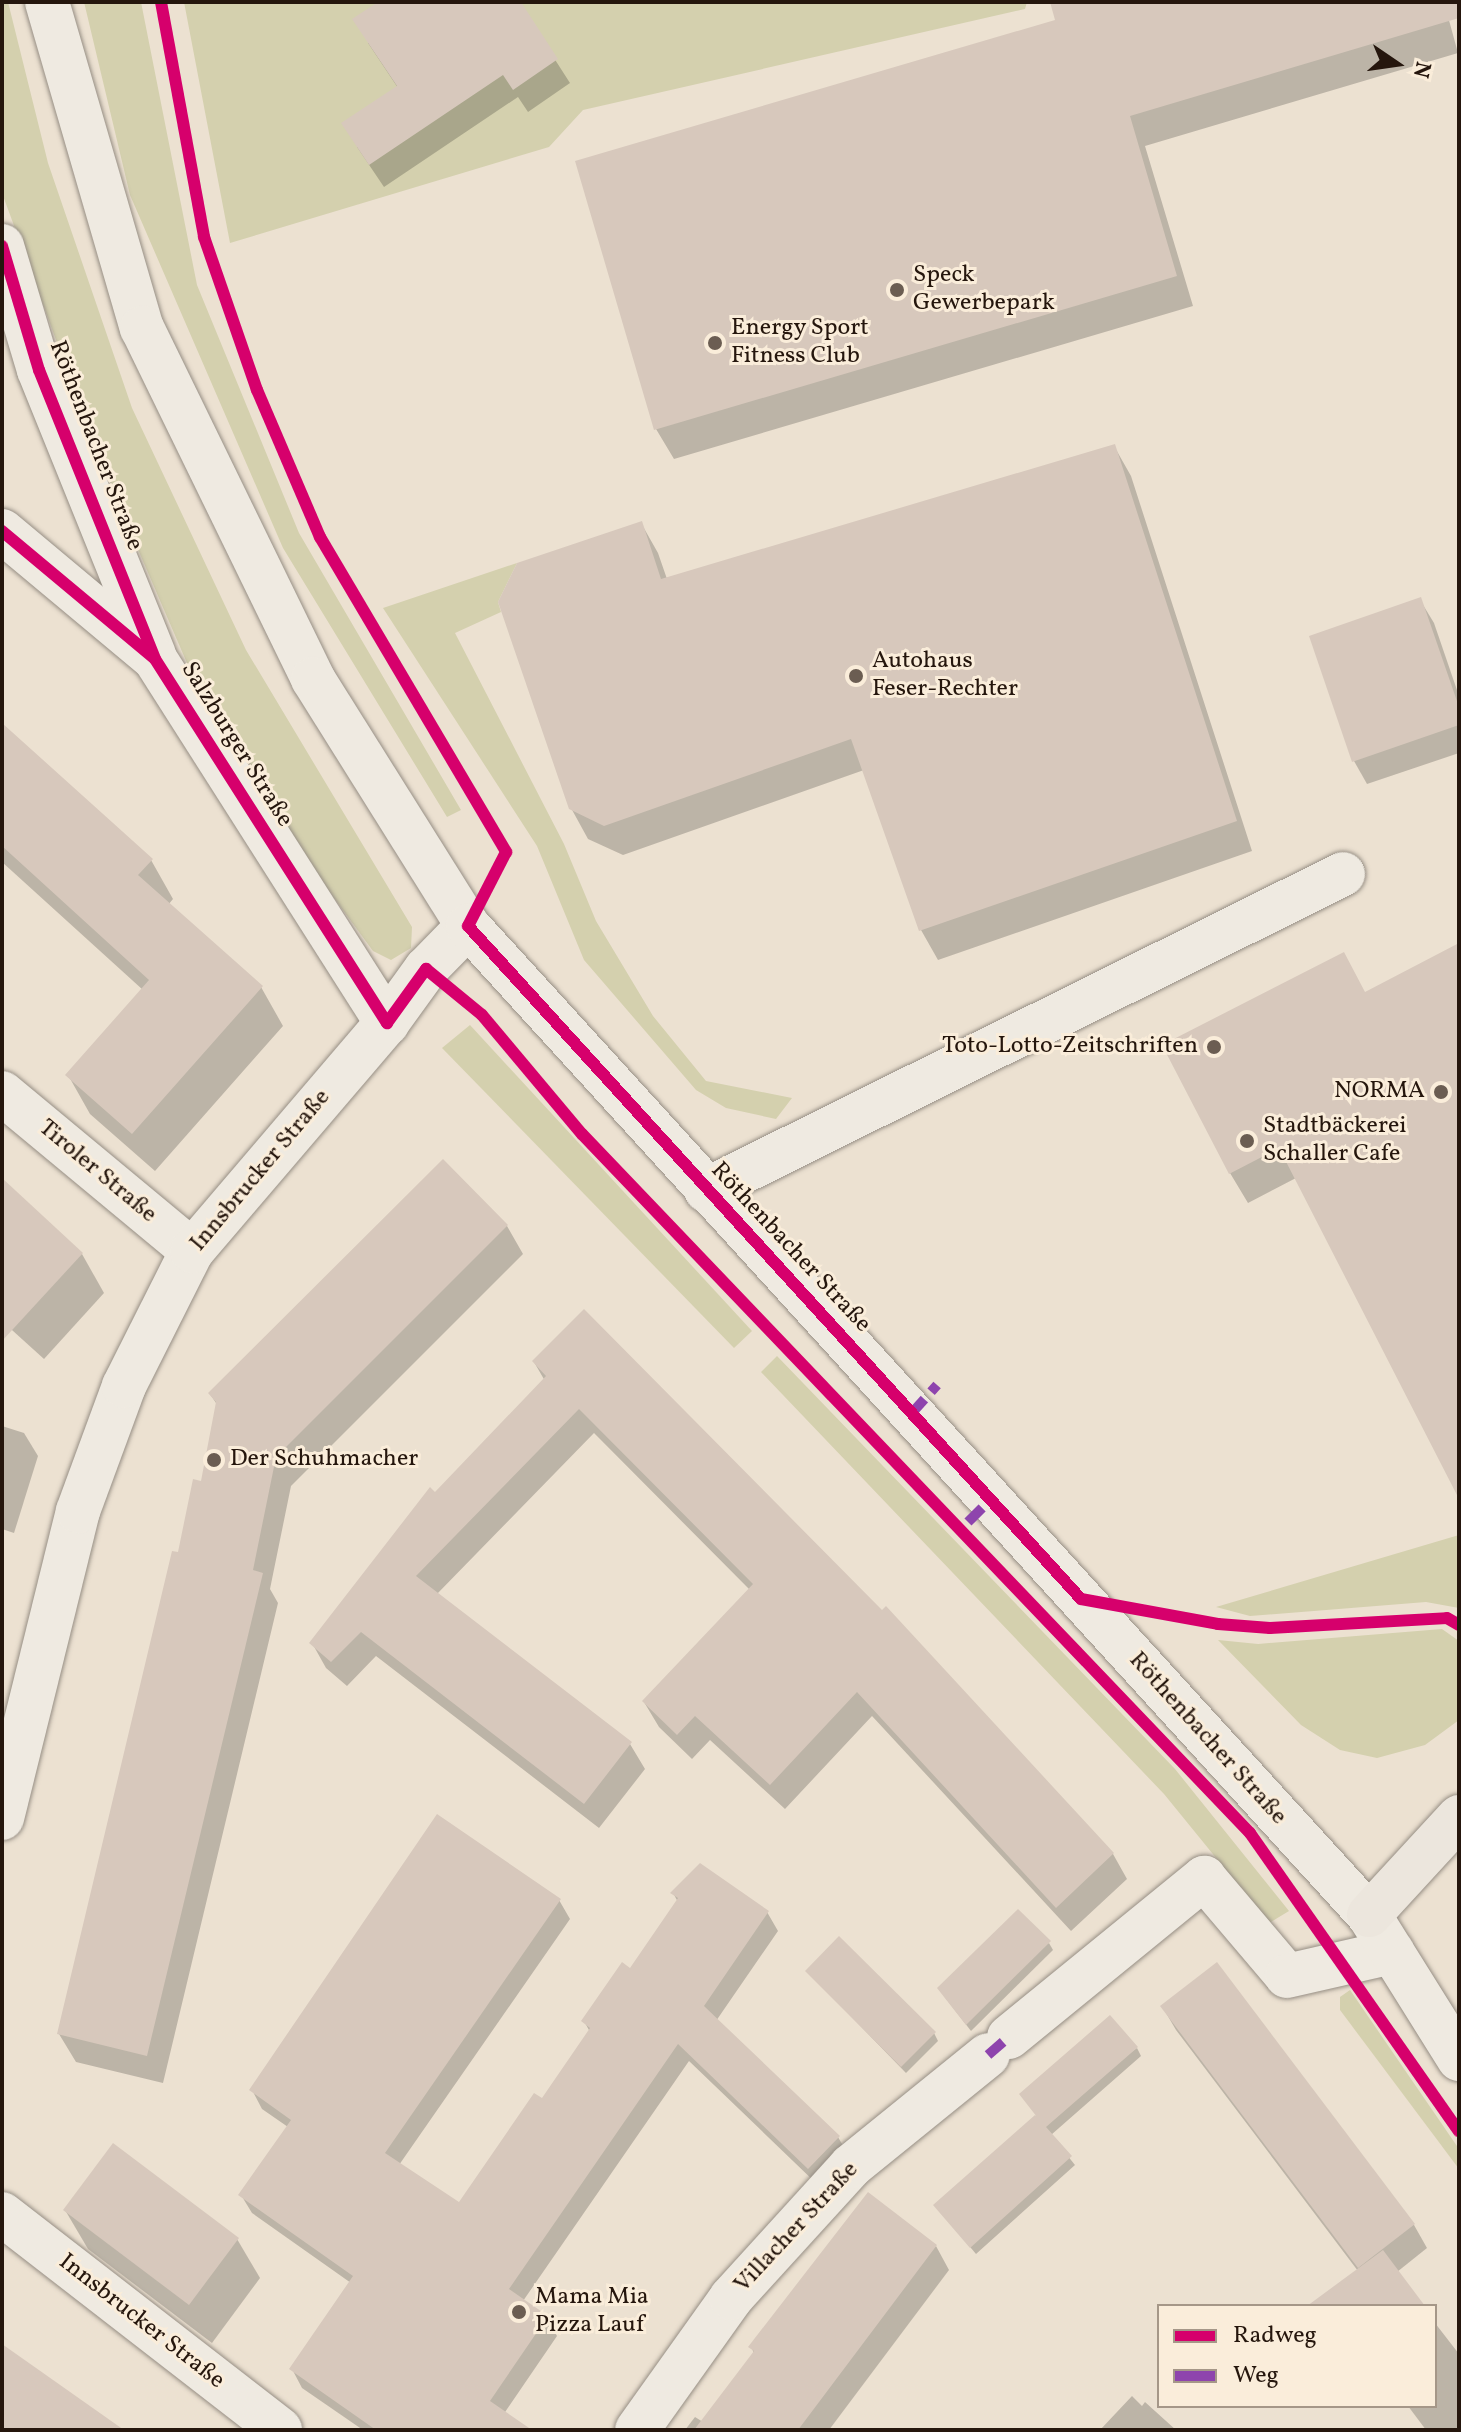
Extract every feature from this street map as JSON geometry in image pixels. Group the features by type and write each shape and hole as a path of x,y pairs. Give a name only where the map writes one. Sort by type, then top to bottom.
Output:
{"main road":[{"path":"1369,1915 1459,1817"}],"street":[{"name":"Röthenbacher Straße","path":"47,2 142,328 313,679 468,926 1369,1915 1459,2059"},
{"name":"Röthenbacher Straße","path":"2,246 39,370 155,659"},
{"name":"Salzburger Straße","path":"2,531 155,659 387,1023"},
{"name":"Röthenbacher Straße","path":"706,1190 1343,874"},
{"name":"Innsbrucker Straße","path":"2,1818 78,1511 124,1386 192,1251 387,1023 426,969 468,926"},
{"name":"Tiroler Straße","path":"2,1093 192,1251"},
{"name":"Villacher Straße","path":"637,2430 731,2298 851,2166 1204,1878 1287,1976 1392,1952"},
{"name":"Innsbrucker Straße","path":"2,2214 280,2430"}],"shaded area":[{"path":"2,2 8,2 48,163 132,408 246,650 412,927 411,948 391,960 373,951 298,849 187,663 105,473 2,193"},
{"path":"84,2 141,2 197,285 299,533 461,810 447,817 283,548 130,195"},
{"path":"184,2 1027,2 1025,9 583,110 549,147 230,243"},
{"path":"517,563 498,602 501,612 455,633 564,844 596,921 653,1016 706,1081 792,1098 776,1119 726,1108 696,1090 584,960 537,846 383,608"},
{"path":"470,1025 752,1331 734,1348 442,1048"},
{"path":"777,1356 1175,1769 1289,1911 1269,1923 1164,1794 761,1372"},
{"path":"1459,1535 1459,1608 1426,1602 1250,1616 1216,1607"},
{"path":"1442,1629 1459,1641 1459,1720 1425,1745 1377,1758 1340,1750 1301,1725 1218,1640 1258,1644"},
{"path":"1350,1990 1459,2149 1459,2169 1340,2010 1340,1997"}],"building":[{"path":"378,2 521,2 558,59 513,90 503,75 369,165 341,123 397,86 352,19"},
{"path":"1050,2 1459,2 1459,18 1130,116 1177,276 654,430 575,161 1055,20"},
{"name":"Autohaus Feser-Rechter","path":"1115,444 1237,821 919,931 851,739 604,826 569,809 498,602 517,563 642,521 661,579"},
{"path":"1421,597 1459,707 1459,725 1352,762 1309,636"},
{"path":"2,723 153,859 138,875 263,986 132,1134 65,1075 149,980 2,846"},
{"path":"1459,943 1459,1499 1279,1148 1229,1174 1162,1045 1344,952 1365,992"},
{"path":"443,1159 508,1225 276,1457 253,1570 263,1573 147,2056 57,2034 172,1551 178,1552 193,1479 201,1481 216,1402 208,1393"},
{"path":"2,1178 83,1253 2,1341"},
{"path":"584,1309 882,1610 886,1606 1114,1853 1056,1908 857,1692 770,1785 695,1716 677,1735 642,1701 753,1584 579,1409 416,1576 632,1742 584,1804 361,1632 331,1662 309,1643 430,1487 435,1492 546,1376 532,1361"},
{"path":"437,1814 561,1899 385,2153 459,2202 534,2093 542,2098 590,2028 581,2021 622,1962 630,1968 678,1898 670,1893 700,1863 769,1911 704,2006 840,2136 808,2169 678,2044 509,2289 548,2316 490,2401 532,2430 376,2430 289,2369 353,2276 238,2195 291,2120 249,2090"},
{"path":"1018,1909 1051,1941 966,2025 937,1988"},
{"path":"839,1936 936,2032 901,2067 805,1971"},
{"path":"1217,1962 1415,2224 1358,2268 1160,2006"},
{"path":"1110,2015 1138,2047 1046,2127 1072,2156 970,2248 933,2205 1035,2115 1037,2117 1019,2094"},
{"path":"113,2143 239,2238 189,2305 63,2210"},
{"path":"868,2192 937,2245 798,2430 694,2430 754,2351 748,2347"},
{"path":"1383,2250 1424,2304 1310,2304"},
{"path":"2,2344 124,2430 2,2430"}],"marked path":[{"path":"911,1414 937,1385"},
{"path":"968,1522 991,1499"},
{"path":"988,2055 1009,2037"}],"cycle path":[{"path":"161,2 204,237 257,390 320,537 506,852 468,926 1081,1599 1218,1624 1270,1628 1447,1618 1459,1625"},
{"path":"2,246 39,370 155,658"},
{"path":"2,531 155,659 387,1023 426,969 482,1015 582,1134 1250,1833 1459,2131"}],"place":[{"name":"Speck Gewerbepark","path":"897,290"},
{"name":"Energy Sport Fitness Club","path":"715,343"},
{"name":"Autohaus Feser-Rechter","path":"856,676"},
{"name":"Toto-Lotto-Zeitschriften","path":"1214,1047"},
{"name":"NORMA","path":"1441,1092"},
{"name":"Stadtbäckerei Schaller Cafe","path":"1247,1141"},
{"name":"Der Schuhmacher","path":"214,1460"},
{"name":"Mama Mia Pizza Lauf","path":"519,2312"}]}
